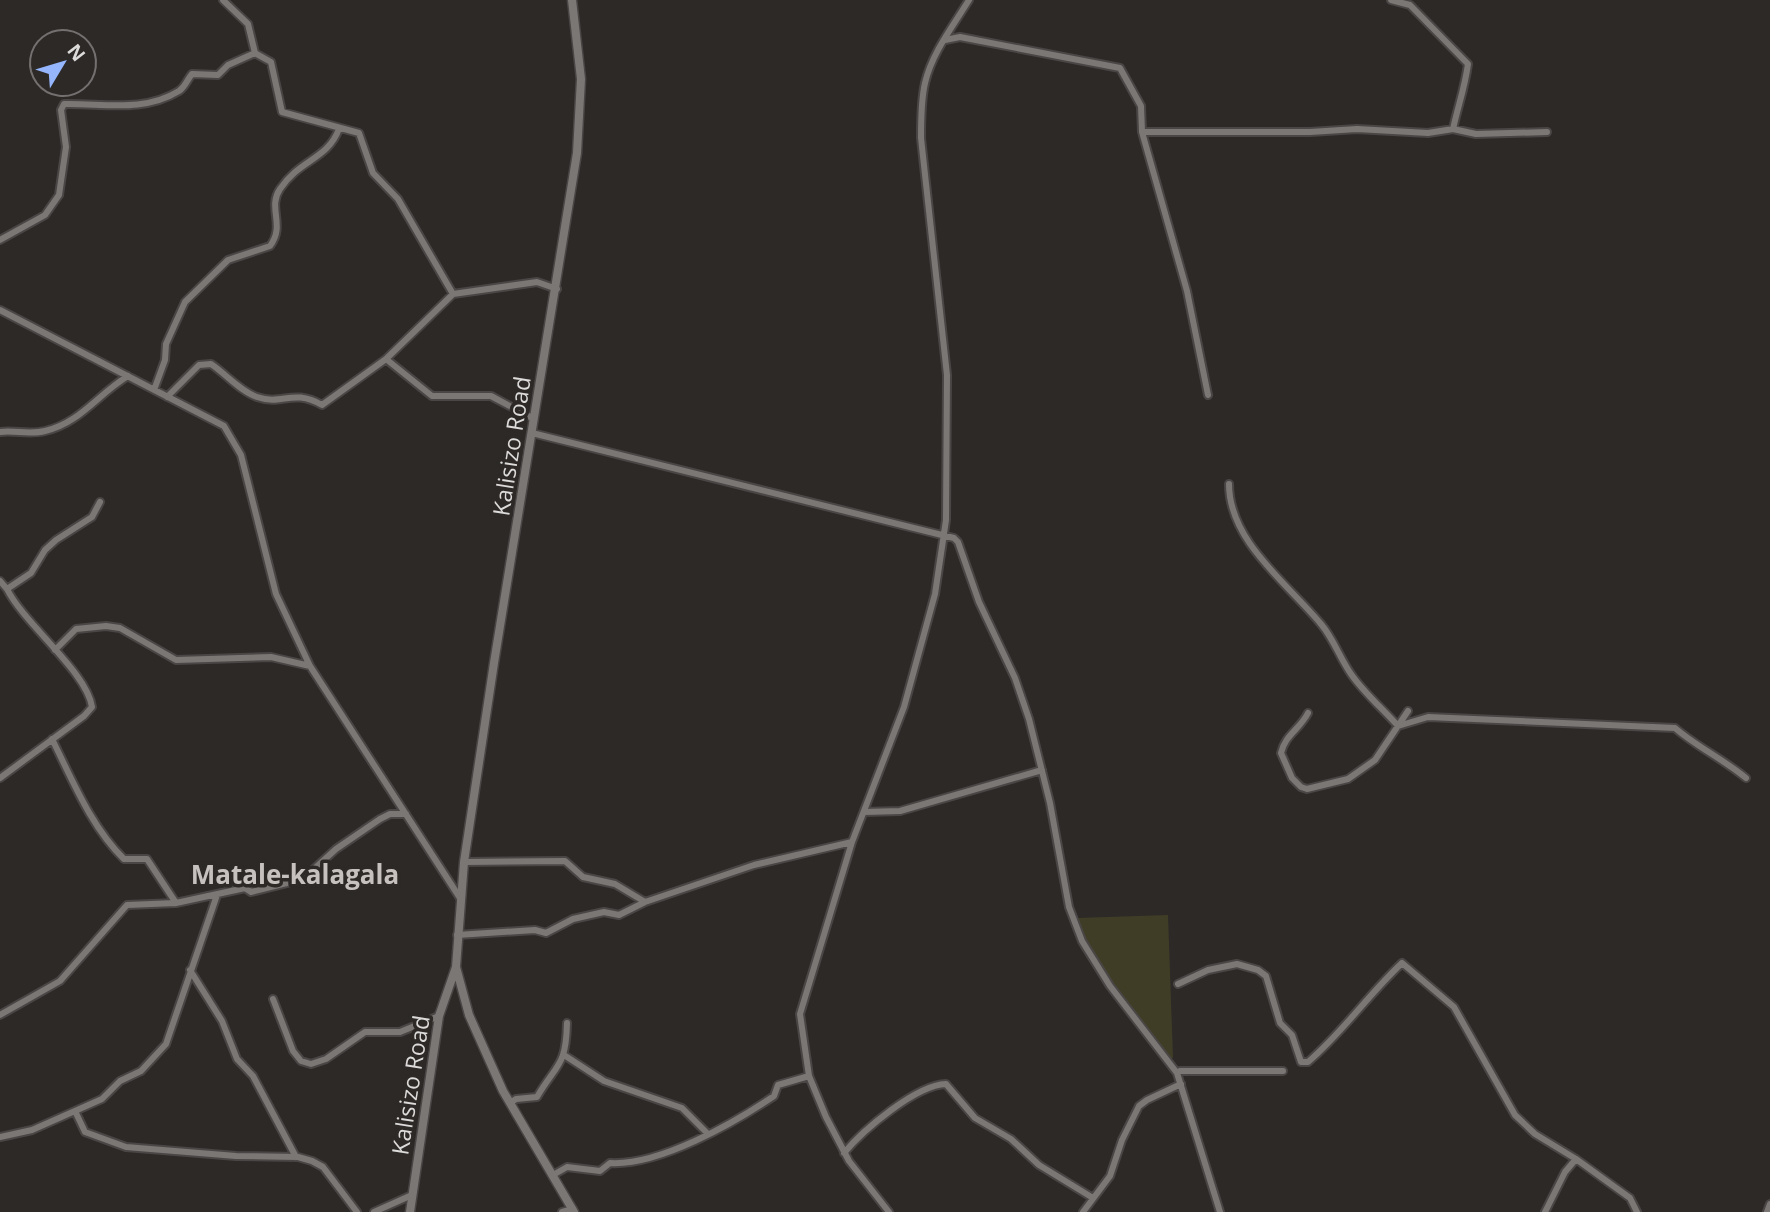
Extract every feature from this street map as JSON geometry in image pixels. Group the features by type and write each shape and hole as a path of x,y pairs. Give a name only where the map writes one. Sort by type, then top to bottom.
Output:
{"street":[{"path":"223,0 248,24 256,53 271,62 282,112 339,129 355,130 362,138 373,173 398,199 453,294"},
{"name":"Kalisizo Road","path":"410,1212 439,1016 456,967 464,862 557,289 581,120 577,30 572,0"},
{"path":"890,1212 844,1153 809,1076 800,1014 852,842 904,707 935,594 944,535 947,375 921,138 925,83 944,40 969,0"},
{"path":"1391,0 1409,5 1468,64 1463,99 1458,106 1452,129"},
{"path":"944,40 960,37 1120,68 1141,106 1142,132 1187,290 1208,396"},
{"path":"0,240 45,215 59,195 66,147 61,110 64,104 120,107 150,103 178,92 192,74 218,75 228,65 256,53"},
{"path":"154,390 165,360 166,344 185,302 228,260 270,246 279,229 275,199 278,192 296,168 332,147 339,129"},
{"path":"1142,132 1357,129 1429,133 1452,129 1476,134 1547,132"},
{"path":"167,397 199,365 211,364 257,397 278,399 295,395 309,397 322,405 386,359 453,294 537,282 557,289"},
{"path":"0,310 217,420 232,436 240,455 276,594 310,666 460,898"},
{"path":"386,359 432,396 491,396 534,419"},
{"path":"0,432 34,433 57,427 86,412 109,387 128,376"},
{"path":"532,433 944,535 958,542 979,602 1015,678 1042,770 1069,907 1082,941 1110,986 1172,1065 1181,1084 1220,1212"},
{"path":"1229,484 1231,510 1242,531 1287,590 1322,625 1356,680 1398,726"},
{"path":"7,589 31,573 45,550 56,540 92,517 100,502"},
{"path":"0,581 16,608 55,650 90,696 92,707 84,716 0,778"},
{"path":"55,650 76,629 106,626 120,628 176,660 271,657 310,666"},
{"path":"1308,713 1301,727 1286,739 1281,753 1296,783 1307,789 1337,783 1359,773 1375,760 1408,711"},
{"path":"1398,726 1428,717 1675,727 1695,745 1723,758 1746,778"},
{"path":"52,738 79,793 114,849 124,859 148,859 176,902"},
{"path":"864,812 900,811 1042,770"},
{"path":"0,1015 60,981 127,905 176,902 245,888 251,892 303,879 336,849 380,819 390,814 406,814"},
{"path":"457,935 535,930 546,933 573,919 604,912 620,915 645,902 754,865 852,842"},
{"path":"464,862 565,862 583,877 614,884 645,902"},
{"path":"0,1137 32,1130 102,1099 120,1081 141,1071 166,1044 217,895"},
{"path":"1178,984 1208,970 1237,964 1258,971 1266,976 1280,1023 1292,1035 1301,1062 1308,1062 1338,1037 1362,1002 1402,963 1454,1007 1515,1115 1535,1134 1576,1159 1630,1198 1637,1212"},
{"path":"456,967 469,1015 510,1102 574,1210 562,1212"},
{"path":"190,970 222,1021 237,1059 253,1076 296,1157"},
{"path":"273,999 293,1051 301,1061 311,1064 326,1059 365,1032 400,1032 439,1016"},
{"path":"510,1102 537,1097 557,1072 564,1055 566,1023"},
{"path":"564,1055 604,1081 682,1108 708,1134"},
{"path":"1181,1071 1283,1071"},
{"path":"553,1175 567,1167 600,1171 610,1163 625,1164 698,1142 774,1096 778,1085 809,1076"},
{"path":"844,1153 859,1135 911,1097 946,1084 975,1118 1011,1139 1040,1165 1093,1198"},
{"path":"1083,1212 1110,1176 1122,1140 1139,1107 1147,1100 1181,1084"},
{"path":"75,1111 85,1132 126,1147 236,1156 296,1157 323,1167 357,1212"},
{"path":"1545,1212 1565,1172 1576,1159"},
{"path":"374,1212 412,1195"},
{"path":"1767,1212 1770,1204"}],"shaded area":[{"path":"1168,915 1173,1058 1158,1045 1131,1011 1093,952 1077,918"}],"district":[{"name":"Matale-kalagala","path":"295,874"}]}
